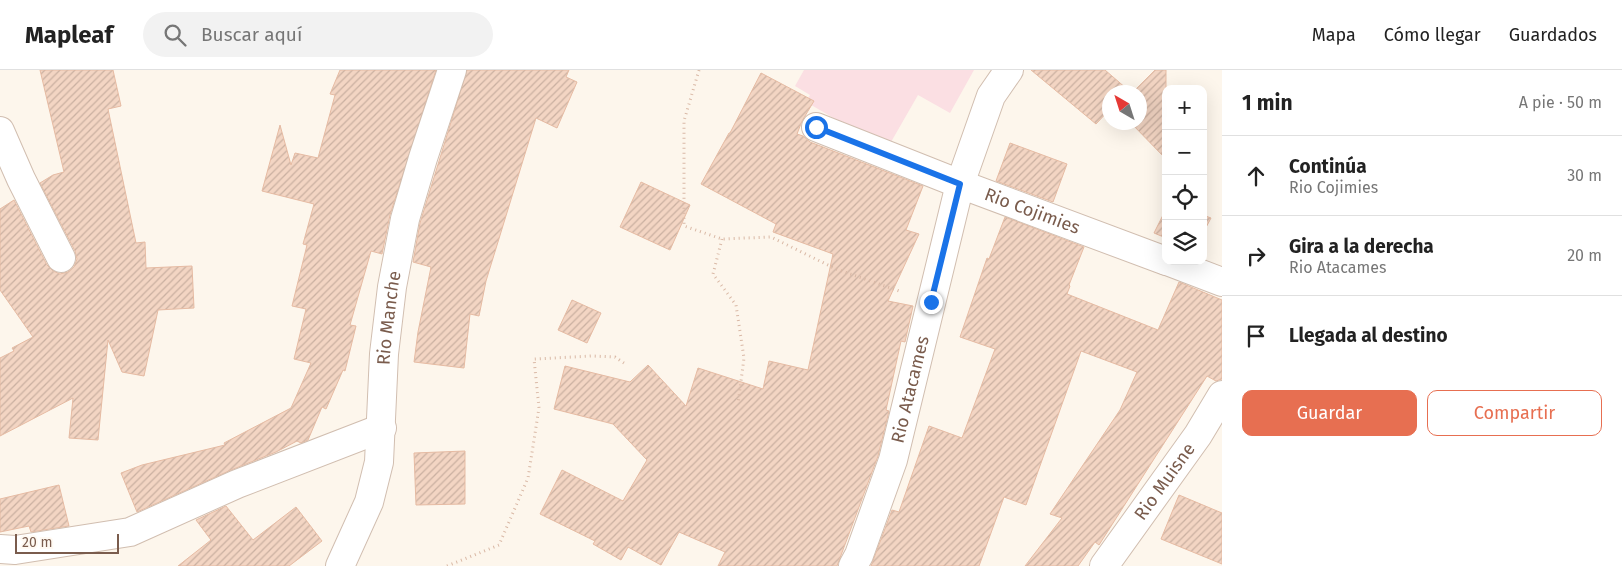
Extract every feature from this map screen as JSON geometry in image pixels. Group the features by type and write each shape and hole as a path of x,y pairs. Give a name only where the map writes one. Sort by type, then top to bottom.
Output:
{"street":[{"name":"Rio Manche","path":"340,566 369,502 379,462 384,354 392,287 405,219 452,70"},
{"name":"Rio Atacames","path":"853,566 859,555 893,460 960,184 991,96 1009,70"},
{"name":"Rio Cojimies","path":"816,127 960,184 1162,260"},
{"path":"0,131 21,180 61,258"},
{"name":"Rio Cojimies","path":"1177,265 1222,282"},
{"name":"Rio Muisne","path":"1104,566 1198,435 1222,396"},
{"path":"0,548 14,550 130,532 237,484 382,428"}],"path":[{"path":"699,70 684,121 684,226 722,238 770,237 836,269 931,302"},
{"path":"722,238 713,274 736,305 744,358 738,404"},
{"path":"447,566 500,545 528,478 539,408 534,359 592,356 615,357 624,362"}],"shaded area":[{"path":"804,70 974,70 950,113 918,95 887,149 806,102 810,95 795,86"}],"building":[{"path":"40,70 113,70 121,106 108,109 136,243 145,242 146,268 192,266 194,308 158,310 144,376 122,372 108,340 98,440 69,438 73,398 0,436 0,358 14,351 12,348 33,337 0,290 0,209 14,200 47,265 53,271 60,274 68,272 74,267 77,259 75,251 40,183 53,175 64,172"},
{"path":"340,70 436,70 390,215 382,254 371,251 350,325 356,326 345,371 343,370 326,409 322,407 308,440 301,443 297,441 276,452 137,512 121,473 142,465 225,445 224,443 291,408 311,363 294,359 306,309 292,306 307,245 303,244 314,204 262,191 280,125 291,165 295,153 318,158 335,95 330,94"},
{"path":"467,70 569,70 566,77 577,82 557,128 536,118 486,281 479,316 470,314 464,368 414,362 431,267 413,262 420,223"},
{"path":"1031,70 1105,70 1122,85 1102,85 1102,118 1096,124"},
{"path":"1155,70 1166,70 1166,85 1162,85 1162,155 1138,130 1147,130 1147,85 1140,85"},
{"path":"761,73 814,101 802,121 797,134 810,142 923,186 906,230 919,234 888,301 913,306 905,342 901,341 886,410 889,411 878,456 837,566 718,566 725,552 679,532 661,565 628,547 621,560 593,544 595,541 540,514 562,470 623,501 647,460 613,424 554,409 565,366 630,382 648,365 686,406 698,368 763,389 769,361 808,370 833,254 773,232 776,224 701,184"},
{"path":"1010,143 1067,164 1053,202 996,181"},
{"path":"641,182 690,205 670,250 620,227"},
{"path":"1207,216 1211,218 1207,226"},
{"path":"1005,217 1084,247 1067,294 1158,330 1179,282 1222,300 1222,379 1216,381 1207,376 1099,545 1095,542 1078,566 1025,566 1062,518 1050,514 1120,410 1137,372 1081,351 1026,505 1004,497 979,566 871,566 892,510 899,512 929,426 962,438 995,349 960,337 987,258 989,259"},
{"path":"1162,217 1162,236 1154,233"},
{"path":"572,300 601,313 587,343 558,330"},
{"path":"465,451 465,504 416,505 414,453"},
{"path":"59,485 69,526 31,532 29,526 0,532 0,499"},
{"path":"1179,495 1222,513 1222,564 1161,539"},
{"path":"226,506 253,540 296,507 322,541 289,566 178,566 211,540 196,520"}],"route":[{"path":"816,127 960,184 931,302"}]}
